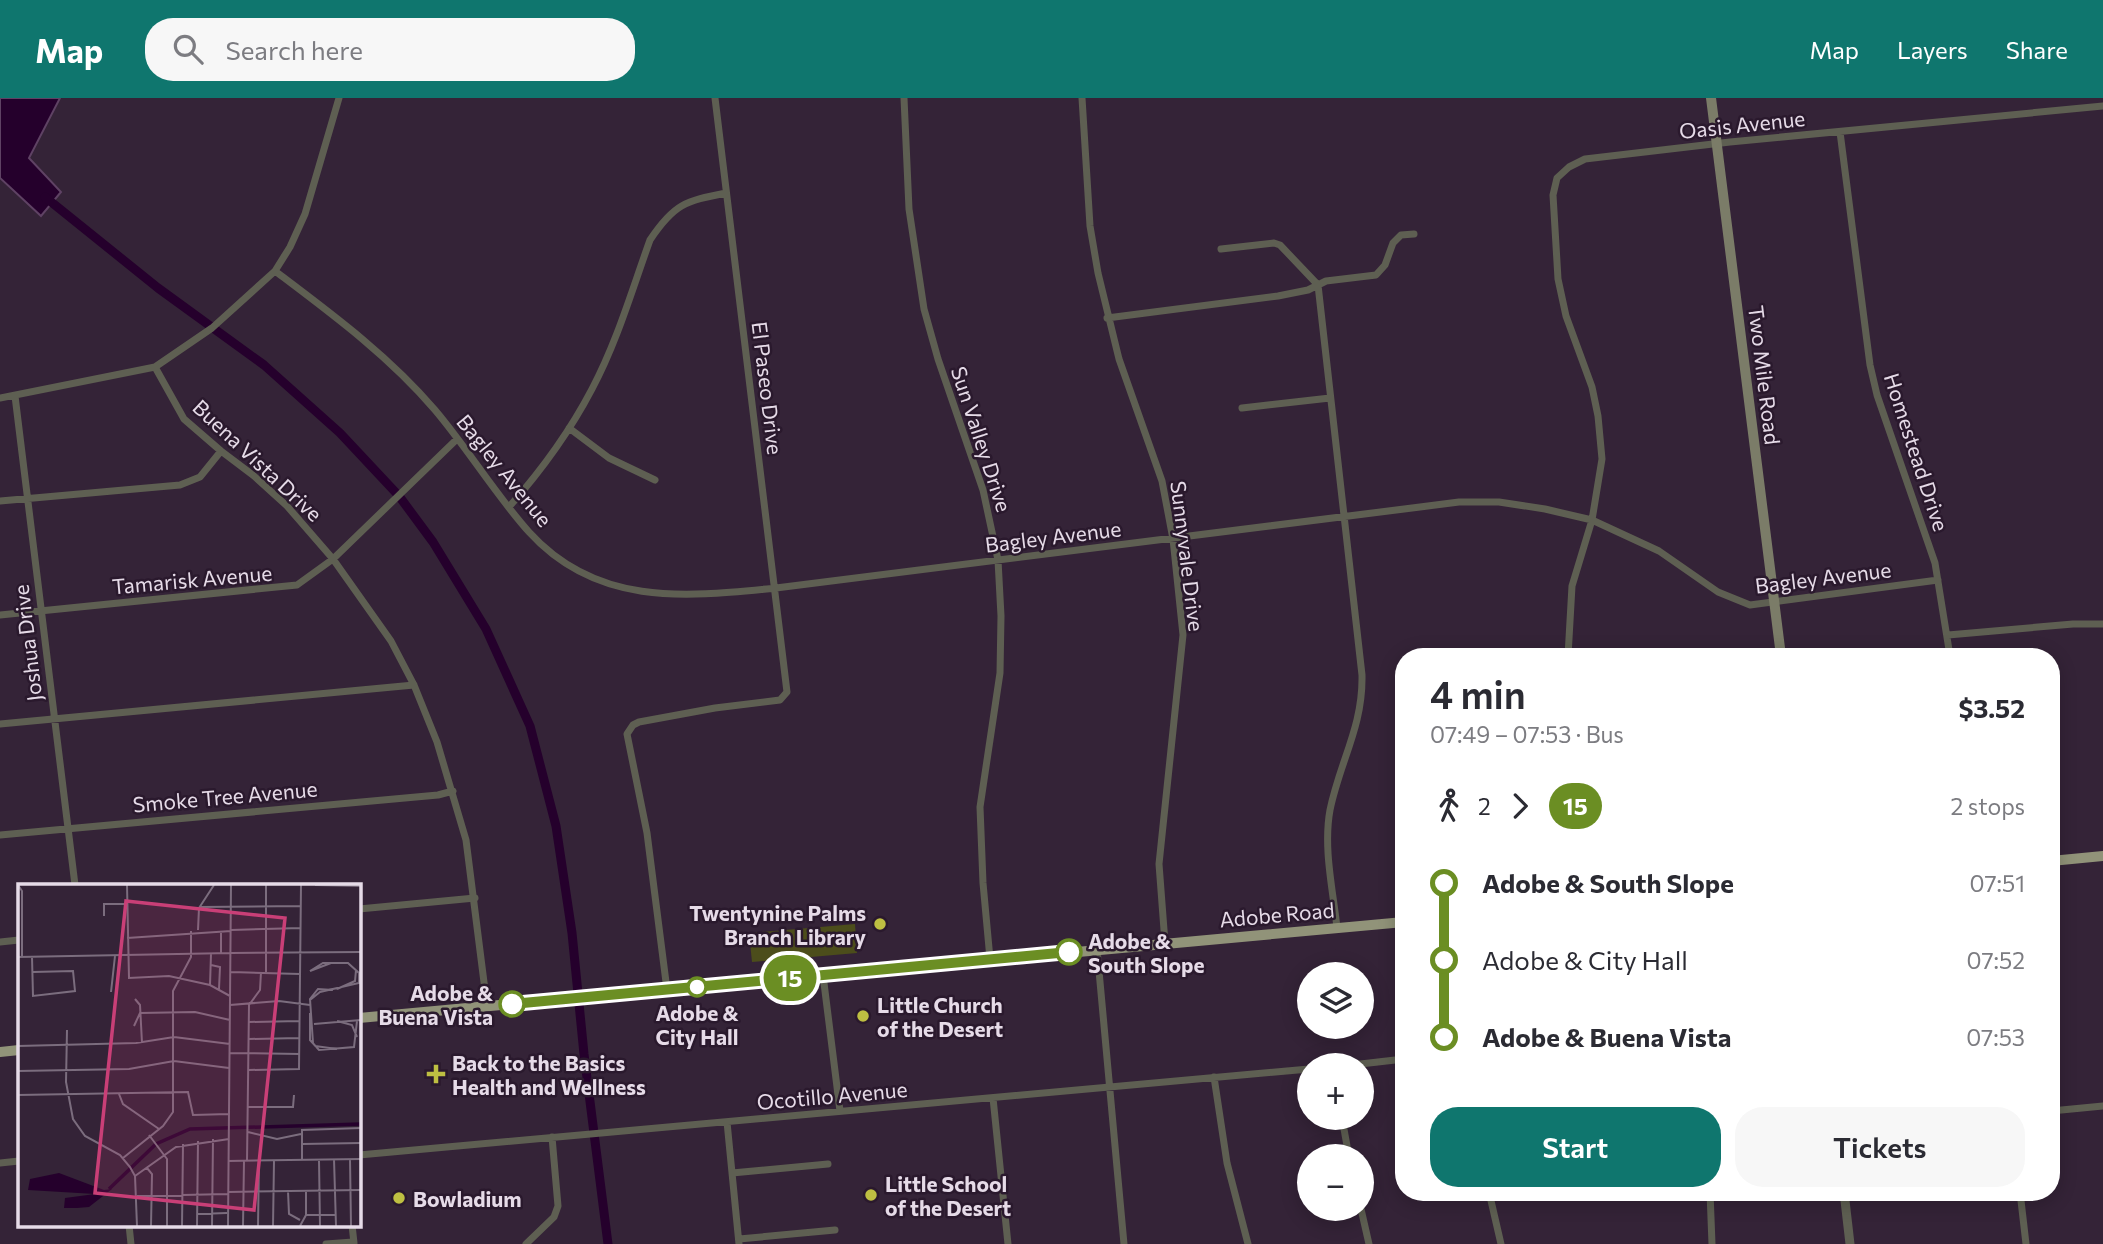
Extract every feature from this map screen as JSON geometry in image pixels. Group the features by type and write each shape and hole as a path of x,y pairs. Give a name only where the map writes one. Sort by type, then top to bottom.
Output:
{"main road":[{"name":"Two Mile Road","path":"1711,98 1780,648"},
{"path":"2060,860 2103,856"},
{"name":"Adobe Road","path":"360,1018 1395,923"},
{"path":"0,1052 18,1050"}],"street":[{"path":"0,398 155,367 212,328 275,271 290,247 305,214 339,98"},
{"name":"El Paseo Drive","path":"667,990 647,833 627,734 630,728 639,722 780,700 787,692 715,98"},
{"name":"Sun Valley Drive","path":"904,98 908,209 923,309 984,490 998,560 1000,673 980,807 990,959"},
{"name":"Sunnyvale Drive","path":"1082,98 1090,226 1107,318 1132,399 1162,481 1173,539 1183,635 1159,853 1165,943"},
{"path":"2082,98 2083,107"},
{"name":"Oasis Avenue","path":"1592,520 1602,459 1598,416 1592,387 1566,316 1558,279 1553,195 1557,178 1569,167 1585,159 2103,106"},
{"name":"Homestead Drive","path":"1840,132 1870,365 1877,396 1935,563 1949,648"},
{"path":"509,507 542,469 592,390 606,360 650,240 659,226 669,214 691,199 726,193"},
{"path":"1107,318 1278,296 1308,290 1318,285 1376,275 1385,265 1393,243 1401,235 1415,234"},
{"path":"1221,250 1274,243 1280,245 1318,285 1362,691 1358,723 1329,813 1327,832 1337,928"},
{"name":"Bagley Avenue","path":"275,271 377,351 435,410 530,534 572,567 606,583 640,592 685,595 776,589 1459,502 1499,502 1592,520 1659,551 1718,592 1750,606 1938,580"},
{"name":"Buena Vista Drive","path":"155,367 184,419 287,506 333,559 391,641 414,685 437,742 466,840 486,1006"},
{"name":"Joshua Drive","path":"15,396 75,884"},
{"path":"1242,408 1330,398"},
{"path":"569,428 609,458 655,480"},
{"name":"Tamarisk Avenue","path":"0,615 297,586 333,559 457,439"},
{"path":"0,501 180,485 200,477 221,451"},
{"path":"1568,648 1572,586 1592,520"},
{"path":"1948,635 2073,624 2103,624"},
{"path":"0,724 414,685"},
{"name":"Smoke Tree Avenue","path":"0,835 438,794 453,790"},
{"path":"360,909 475,898"},
{"path":"0,942 18,940"},
{"path":"1097,949 1124,1244"},
{"path":"823,975 840,1111"},
{"path":"1374,1062 1395,1060"},
{"name":"Ocotillo Avenue","path":"360,1155 1297,1070"},
{"path":"1214,1077 1227,1163 1248,1244"},
{"path":"993,1098 1008,1244"},
{"path":"2060,1110 2103,1106"},
{"path":"727,1122 739,1242 835,1230"},
{"path":"526,1244 554,1217 558,1206 552,1137"},
{"path":"0,1163 18,1161"},
{"path":"732,1173 828,1164"},
{"path":"1491,1201 1501,1244"},
{"path":"1710,1201 1712,1244"},
{"path":"1845,1201 1850,1244"},
{"path":"2021,1201 2026,1244"},
{"path":"1364,1221 1369,1244"},
{"path":"129,1226 131,1244"},
{"path":"326,1244 354,1243"}],"shaded area":[{"path":"0,98 60,98 29,158 61,192 41,216 0,178"},
{"path":"855,924 857,953 752,962 749,933"}],"waterway":[{"path":"45,197 158,288 264,365 340,433 399,496 433,542 486,629 530,726 556,826 572,933 608,1244"}],"bus line":[{"name":"15","path":"512,1004 1069,952"}],"place":[{"name":"Twentynine Palms Branch Library","path":"880,924"},
{"name":"Adobe & South Slope","path":"1069,952"},
{"name":"Adobe & City Hall","path":"697,987"},
{"name":"Adobe & Buena Vista","path":"512,1004"},
{"name":"Little Church of the Desert","path":"863,1016"},
{"name":"Back to the Basics Health and Wellness","path":"436,1074"},
{"name":"Little School of the Desert","path":"871,1195"},
{"name":"Bowladium","path":"399,1198"}]}
